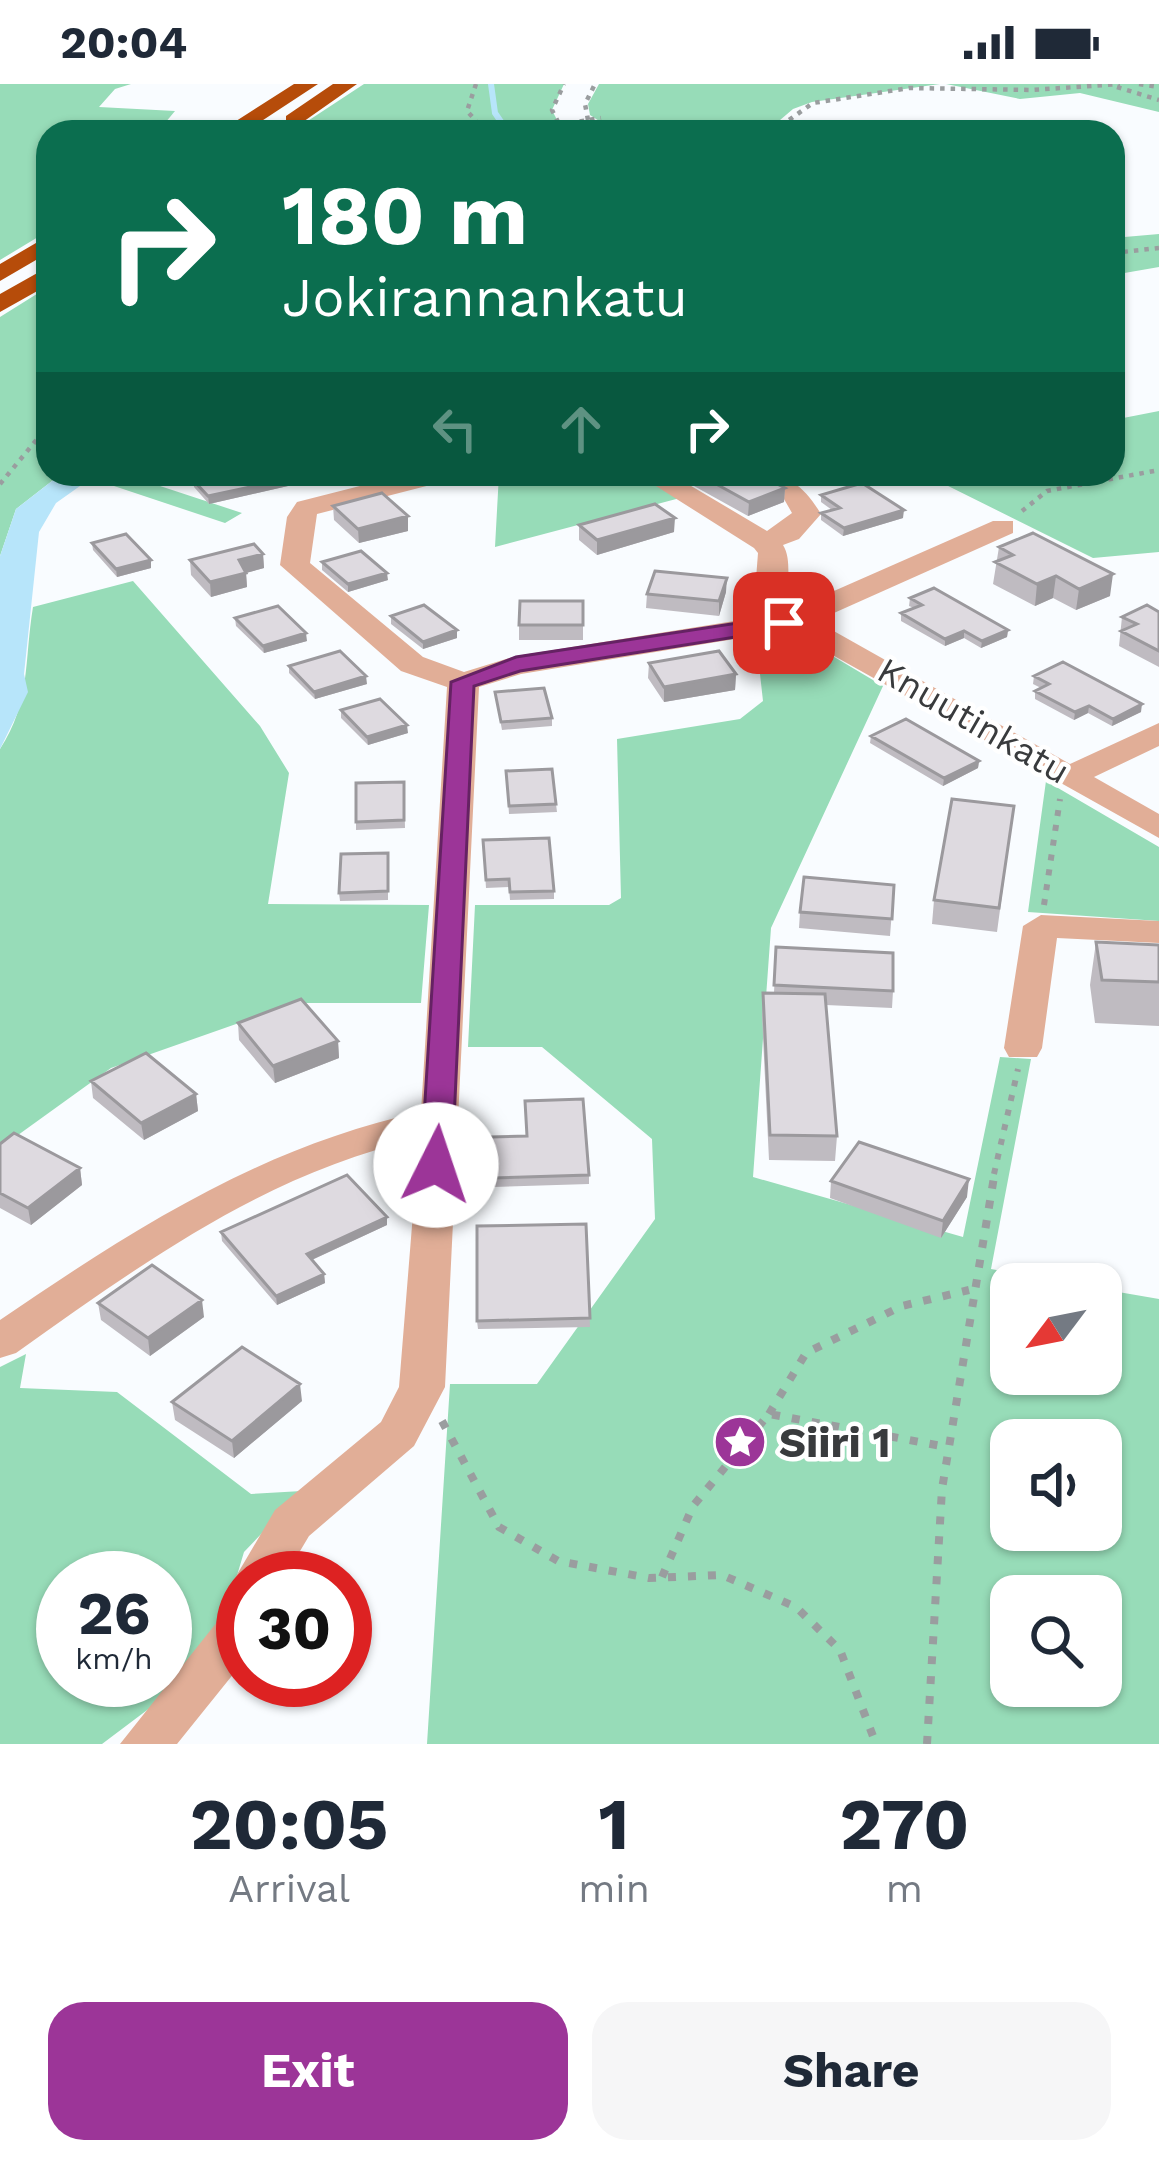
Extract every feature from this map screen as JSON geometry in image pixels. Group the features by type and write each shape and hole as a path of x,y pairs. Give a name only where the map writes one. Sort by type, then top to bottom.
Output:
{"highway":[{"path":"250,120 308,84"},
{"path":"293,120 347,84"},
{"path":"0,274 36,251"},
{"path":"0,305 36,282"}],"street":[{"path":"393,486 307,508 301,517 295,565 412,664 463,682 516,664 784,623 1003,527"},
{"path":"672,486 764,542 772,552 772,603 784,623"},
{"path":"764,542 789,533 807,514 795,494 782,486"},
{"name":"Knuutinkatu","path":"784,623 827,636 1067,781 1159,828"},
{"path":"275,1551 292,1523 398,1435 422,1387 463,682"},
{"path":"1067,781 1159,733"},
{"path":"1022,1048 1041,926 1159,932"},
{"path":"0,1342 210,1203 336,1144 440,1120"},
{"path":"146,1744 216,1659"}],"path":[{"path":"475,120 467,111 476,84"},
{"path":"557,120 552,110 563,84"},
{"path":"595,84 585,104 588,120 602,118"},
{"path":"789,120 813,103 909,88 1120,84"},
{"path":"1139,84 1159,87"},
{"path":"1112,85 1159,100"},
{"path":"1125,252 1159,248"},
{"path":"0,484 36,440"},
{"path":"1125,476 1159,470"},
{"path":"1003,527 1047,491 1074,486"},
{"path":"1041,926 1067,781"},
{"path":"927,1744 947,1447 969,1289 1022,1048"},
{"path":"662,1577 693,1507 769,1414 806,1353 902,1306 969,1289"},
{"path":"422,1387 499,1527 558,1561 662,1577 722,1575 796,1607 840,1649 876,1744"},
{"path":"769,1414 947,1447"}],"green space":[{"path":"0,84 131,84 115,89 99,107 175,111 168,120 36,120 36,238 0,260"},
{"path":"364,84 564,84 552,110 557,120 309,120"},
{"path":"599,84 940,84 812,102 780,120 598,120 590,115 588,104"},
{"path":"946,84 1159,84 1159,112 1080,93 1020,99"},
{"path":"1159,234 1159,267 1125,273 1125,237"},
{"path":"36,294 36,486 46,486 16,509 0,556 0,317"},
{"path":"1159,411 1159,552 1093,558 948,486 1125,486 1125,418"},
{"path":"114,486 160,486 242,513 225,523"},
{"path":"498,486 659,486 680,498 495,547"},
{"path":"133,581 260,726 289,773 268,904 429,905 421,1003 296,1003 111,1068 0,1148 0,749 22,698 33,607"},
{"path":"794,633 883,686 771,928 753,1177 963,1237 1000,1057 1031,1059 990,1263 990,1395 1122,1395 1122,1293 1159,1299 1159,1744 427,1744 450,1384 537,1384 655,1219 652,1139 542,1047 468,1047 475,905 609,905 621,898 617,739 740,719 763,701 756,638"},
{"path":"1046,781 1159,847 1159,921 1028,912"},
{"path":"26,1354 20,1388 117,1392 251,1494 302,1491 245,1551 216,1551 216,1645 211,1662 192,1676 192,1551 36,1551 36,1707 151,1707 102,1744 0,1744 0,1367"}],"water":[{"path":"46,486 80,486 56,503 39,532 24,674 28,692 0,749 0,556 16,509"}],"building":[{"path":"199,486 255,486 208,496"},
{"path":"720,486 785,488 749,502"},
{"path":"867,486 904,510 844,528 821,513 840,508 821,495"},
{"path":"382,493 408,516 358,529 333,506"},
{"path":"655,504 675,518 597,540 579,525"},
{"path":"1033,533 1113,574 1079,589 1056,576 1037,584 995,562 1013,555 999,547"},
{"path":"126,534 151,560 116,569 92,543"},
{"path":"254,544 263,554 239,560 246,573 210,582 190,560"},
{"path":"361,551 387,573 348,584 322,562"},
{"path":"655,571 727,578 719,601 647,594"},
{"path":"934,588 1008,630 982,641 964,631 945,639 901,613 922,605 910,598"},
{"path":"520,601 583,601 583,625 519,625"},
{"path":"424,605 457,630 423,642 391,616"},
{"path":"1147,605 1159,612 1159,651 1121,631 1137,624 1122,617"},
{"path":"278,606 306,633 263,646 235,618"},
{"path":"340,651 366,676 314,692 289,666"},
{"path":"719,651 736,674 664,687 649,663"},
{"path":"1063,662 1142,704 1113,719 1089,706 1075,712 1035,691 1049,684 1034,676"},
{"path":"544,688 552,718 501,722 495,692"},
{"path":"380,699 407,725 367,737 341,710"},
{"path":"906,719 979,761 944,778 871,736"},
{"path":"552,769 556,804 509,806 506,771"},
{"path":"404,782 404,820 356,822 356,783"},
{"path":"952,799 1014,806 999,908 934,900"},
{"path":"549,838 554,891 510,892 509,879 486,880 483,840"},
{"path":"388,853 388,891 339,893 341,854"},
{"path":"804,877 894,885 892,919 800,912"},
{"path":"1096,942 1159,945 1159,982 1102,980"},
{"path":"776,947 893,953 893,991 774,985"},
{"path":"763,993 825,994 837,1136 770,1135"},
{"path":"301,999 338,1041 273,1066 238,1023"},
{"path":"146,1053 196,1094 141,1123 91,1081"},
{"path":"583,1099 589,1175 493,1178 491,1137 527,1136 525,1101"},
{"path":"14,1133 80,1168 28,1208 0,1193 0,1144"},
{"path":"859,1142 969,1179 943,1221 831,1181"},
{"path":"347,1175 387,1217 307,1254 324,1274 276,1296 221,1232"},
{"path":"586,1224 590,1318 477,1321 477,1226"},
{"path":"152,1265 202,1300 148,1338 98,1303"},
{"path":"242,1347 300,1384 232,1441 172,1402"}],"waterway":[{"path":"491,84 500,120"}],"place":[{"name":"Siiri 1","path":"740,1442"}],"route":[{"path":"436,1165 454,910 463,682 516,664 784,623"}]}
